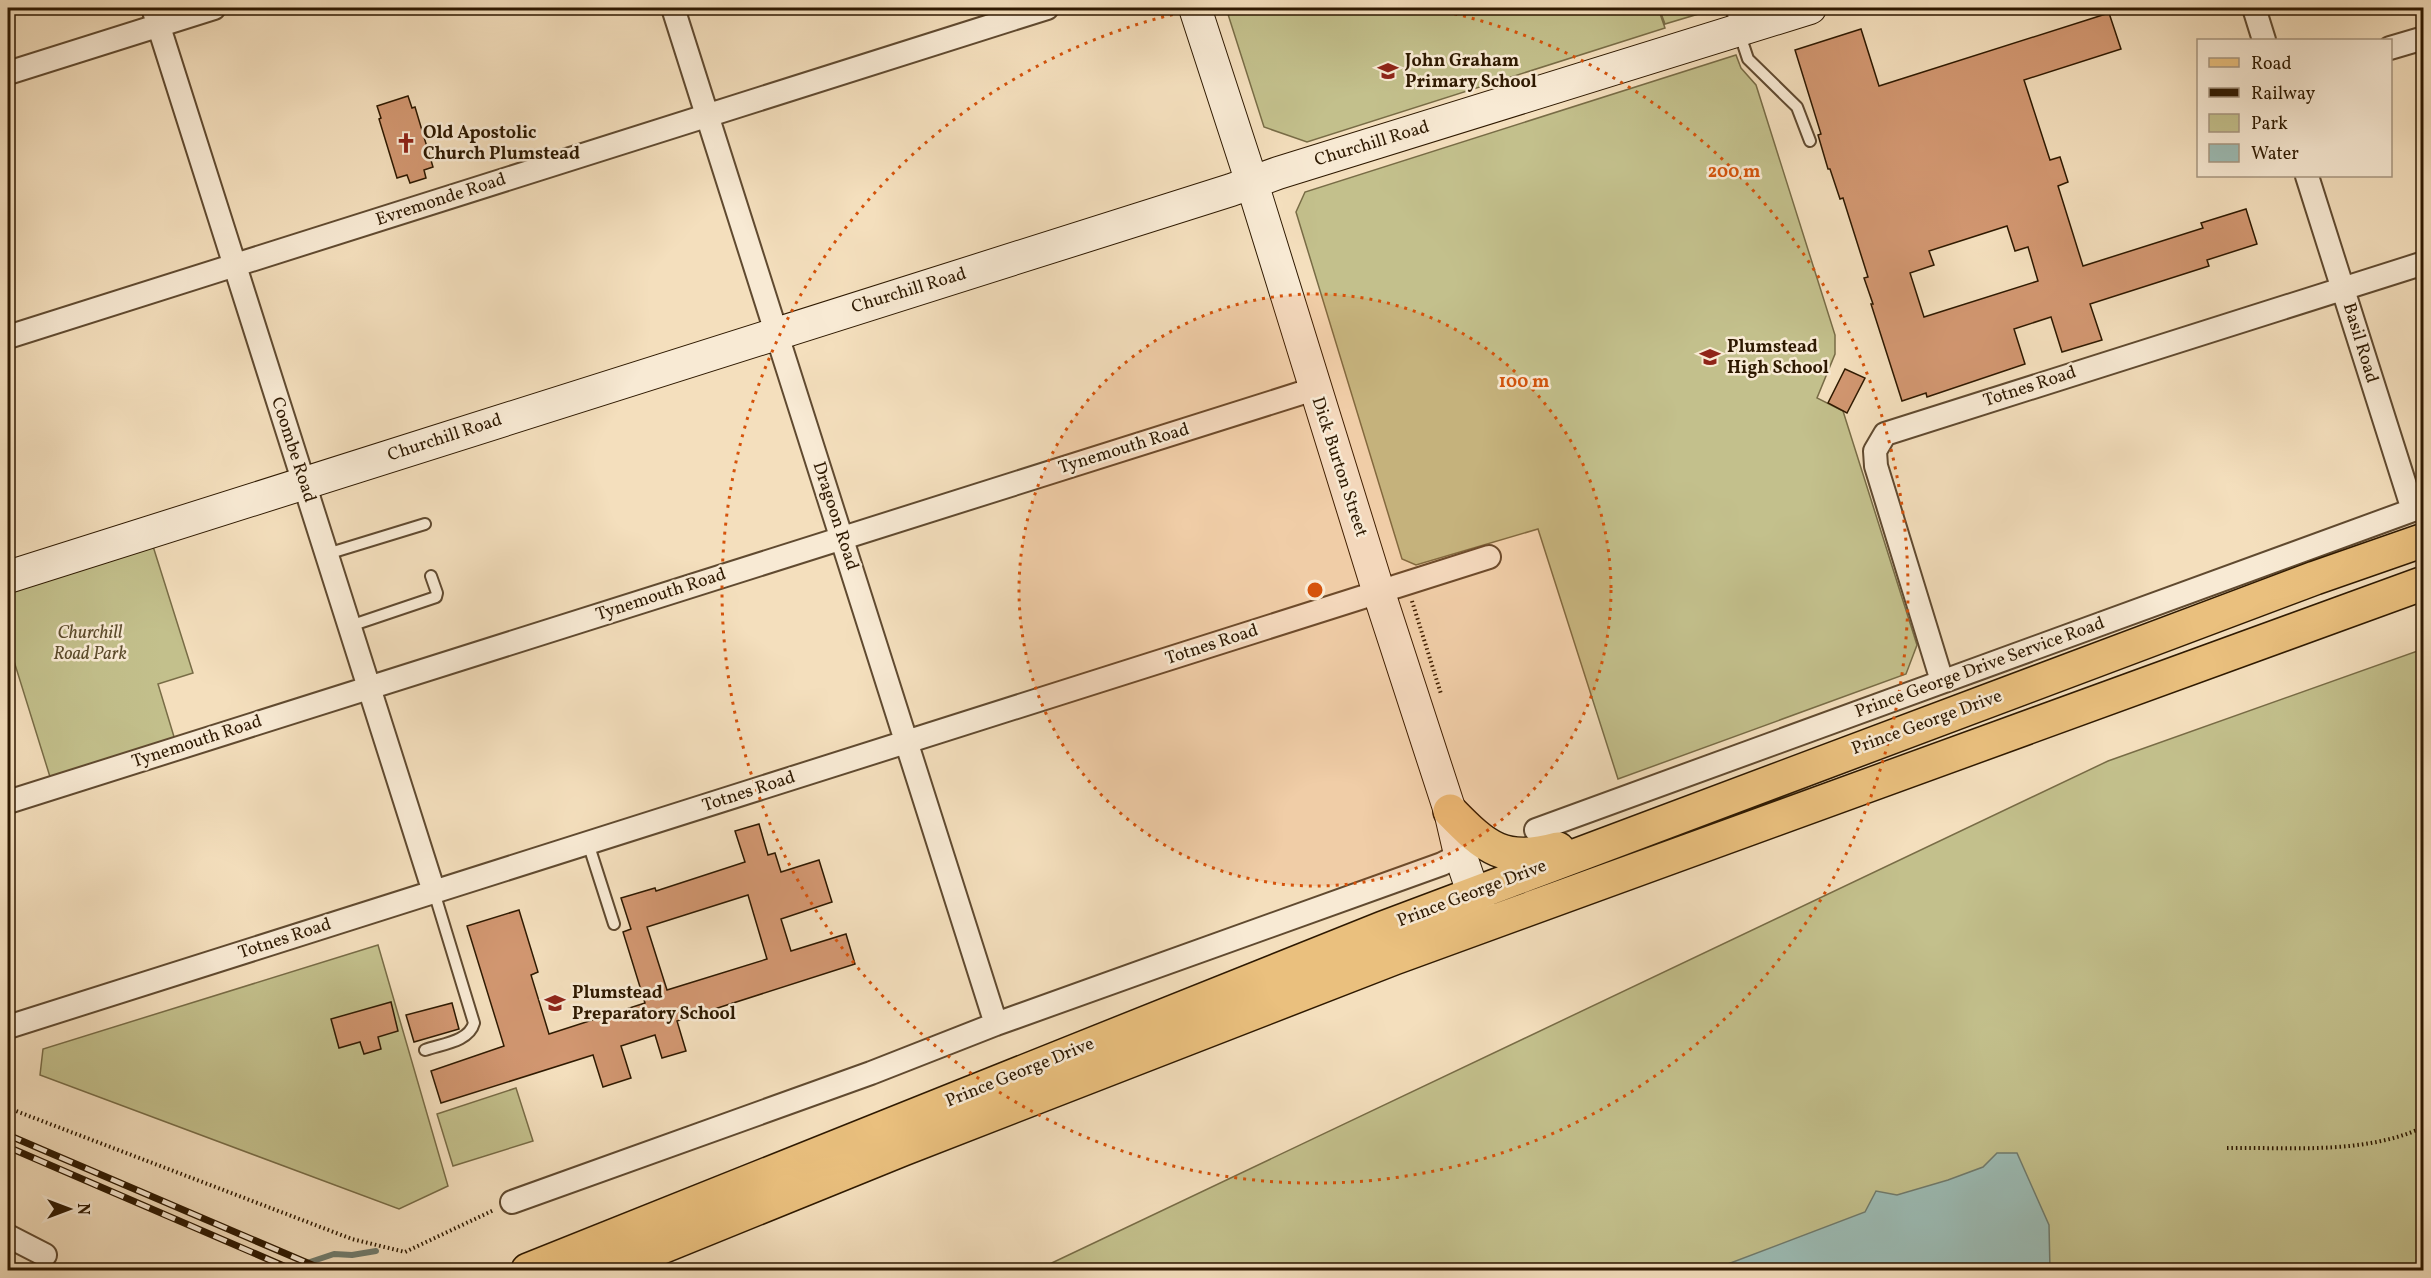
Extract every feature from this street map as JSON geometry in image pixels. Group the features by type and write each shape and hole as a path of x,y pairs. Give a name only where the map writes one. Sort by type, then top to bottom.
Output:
{"main road":[{"name":"Prince George Drive","path":"536,1267 1383,928 1693,810 2420,519"},
{"name":"Prince George Drive","path":"605,1270 903,1149 1394,958 2424,583"},
{"path":"1450,811 1472,849 1540,854 1693,810"}],"street":[{"path":"8,73 156,16 214,8"},
{"name":"Dragoon Road","path":"673,8 996,1024"},
{"name":"Evremonde Road","path":"8,337 1047,8"},
{"name":"Dick Burton Street","path":"1195,8 1252,183 1314,389 1450,811"},
{"name":"Churchill Road","path":"8,577 1252,183 1735,18 1810,8"},
{"path":"2254,8 2264,39"},
{"name":"Coombe Road","path":"156,16 434,892"},
{"path":"2392,48 2424,38"},
{"name":"Basil Road","path":"2307,177 2420,519"},
{"name":"Totnes Road","path":"1942,681 1876,466 1875,451 1885,434 2424,263"},
{"name":"Tynemouth Road","path":"8,802 1314,389"},
{"name":"Prince George Drive Service Road","path":"1536,830 1942,681 2420,519"},
{"name":"Totnes Road","path":"8,1027 1489,557"},
{"path":"512,1202 871,1073 996,1024 1442,864 1472,849 1474,893 1484,925"},
{"path":"8,1236 45,1255"}],"lane":[{"path":"1735,18 1748,59 1797,107 1810,141"},
{"path":"327,554 425,524"},
{"path":"350,626 436,597 437,593 431,576"},
{"path":"588,843 614,924"},
{"path":"425,1050 465,1036 474,1023 434,892"}],"path":[{"path":"1412,601 1444,704"},
{"path":"8,1108 352,1239 405,1252 512,1202"},
{"path":"2227,1148 2359,1146 2391,1140 2424,1126"}],"green space":[{"name":"John Graham Primary School","path":"1226,8 1658,8 1665,28 1307,142 1264,127"},
{"path":"1659,8 1707,8 1705,12 1665,24"},
{"name":"Plumstead High School","path":"1736,55 1741,68 1756,85 1835,335 1835,354 1817,398 1843,411 1917,645 1906,674 1618,779 1538,529 1416,565 1402,559 1296,212 1305,192"},
{"name":"Churchill Road Park","path":"152,543 193,673 158,684 175,740 51,780 8,642 8,588"},
{"path":"2423,649 2423,1270 1037,1270 2108,761"},
{"path":"378,945 448,1186 399,1209 40,1075 43,1049"},
{"path":"516,1088 533,1141 453,1166 437,1114"}],"water":[{"path":"1997,1153 2017,1153 2049,1225 2050,1270 1712,1270 1865,1212 1876,1191 1897,1195 1948,1180 1983,1167"}],"building":[{"path":"2109,13 2121,49 2024,80 2050,160 2060,157 2068,182 2058,186 2083,266 2203,228 2201,223 2246,209 2257,244 2207,260 2209,266 2090,304 2102,340 2062,352 2051,317 2014,329 2025,364 1927,397 1926,393 1902,401 1871,304 1873,304 1864,278 1868,277 1843,198 1840,199 1830,169 1828,169 1818,135 1821,134 1795,50 1861,29 1879,86","holes":["2007,226 2015,251 2028,247 2038,281 1924,317 1910,273 1934,265 1929,251"]},
{"name":"Old Apostolic Church Plumstead","path":"408,96 412,108 415,107 433,167 424,170 426,178 410,183 407,175 397,178 377,106"},
{"path":"1845,369 1865,378 1847,413 1828,403"},
{"path":"759,824 768,855 775,853 781,872 819,860 832,902 781,919 791,951 846,934 855,964 677,1021 686,1051 662,1058 655,1035 621,1046 631,1078 603,1087 593,1055 441,1103 431,1071 504,1046 467,926 519,910 538,972 531,975 549,1034 645,1003 623,932 631,929 621,898 655,888 656,891 745,862 735,831","holes":["748,895 767,959 667,990 647,927"]},
{"path":"391,1002 398,1031 378,1037 381,1049 364,1054 360,1042 339,1048 331,1019"},
{"path":"452,1003 459,1029 414,1042 406,1015"}],"waterway":[{"path":"286,1270 334,1254 352,1255 376,1251"}],"railway":[{"path":"8,1135 324,1270"},
{"path":"8,1147 293,1270"}],"place":[{"name":"John Graham Primary School","path":"1388,71"},
{"name":"Old Apostolic Church Plumstead","path":"406,143"},
{"name":"Plumstead High School","path":"1710,357"},
{"name":"Plumstead Preparatory School","path":"555,1003"}]}
